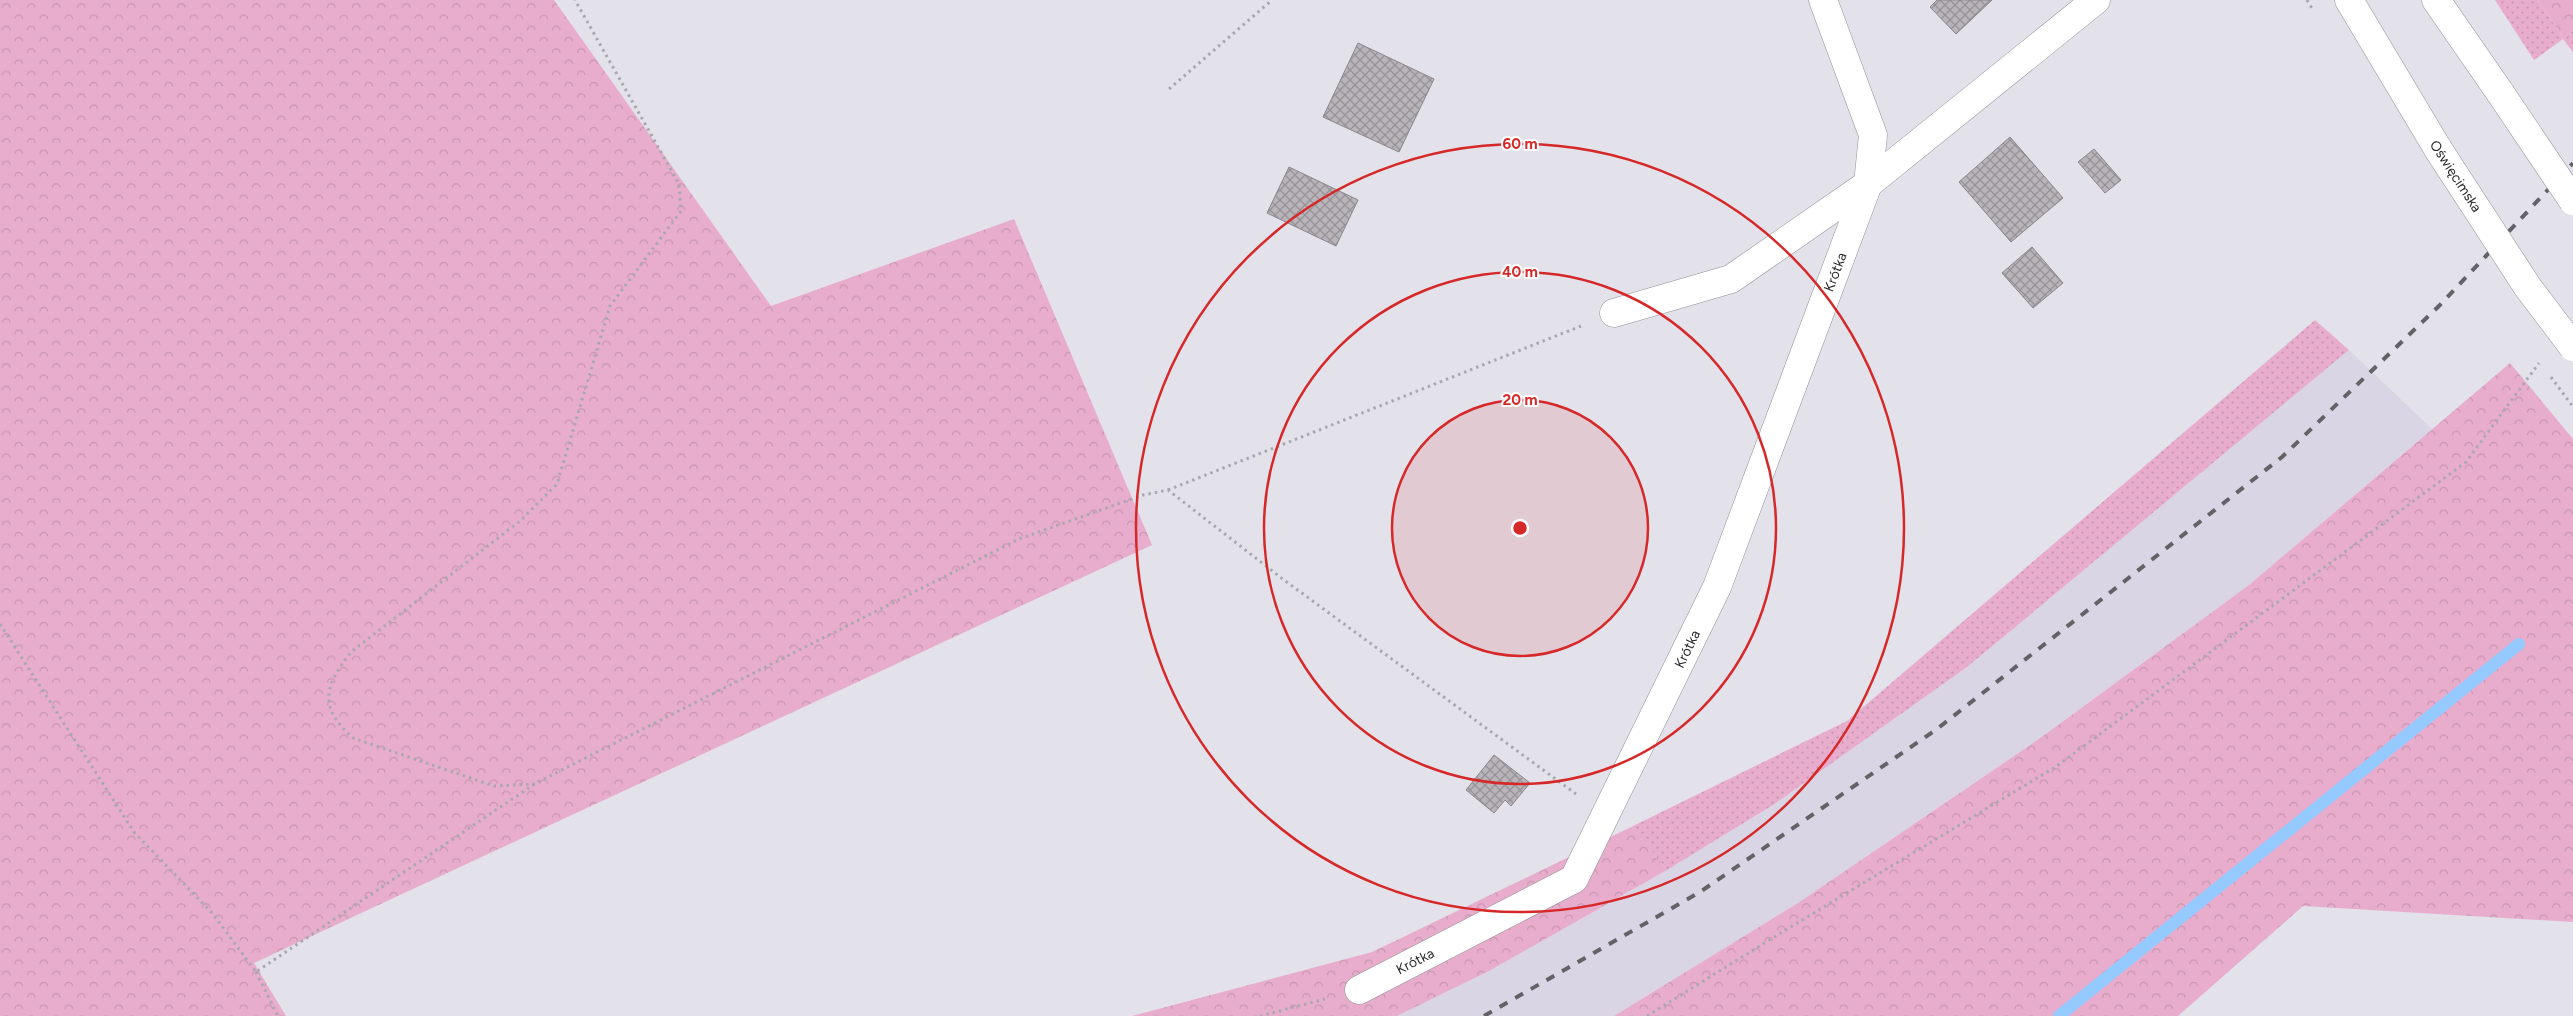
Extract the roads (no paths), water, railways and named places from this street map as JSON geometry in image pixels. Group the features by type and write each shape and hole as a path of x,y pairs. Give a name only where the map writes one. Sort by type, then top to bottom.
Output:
{"main road":[{"name":"Krótka","path":"1359,990 1574,879 1717,587 1868,184 1873,134 1823,0"},
{"path":"1614,313 1731,279 1868,184 2096,0"},
{"name":"Oświęcimska","path":"2349,0 2438,150 2527,286 2573,347"},
{"path":"2436,0 2573,201"}],"waterway":[{"path":"2059,1016 2519,644"}],"railway":[{"path":"1484,1016 1700,892 1937,729 2282,457 2440,305 2573,163"}]}
